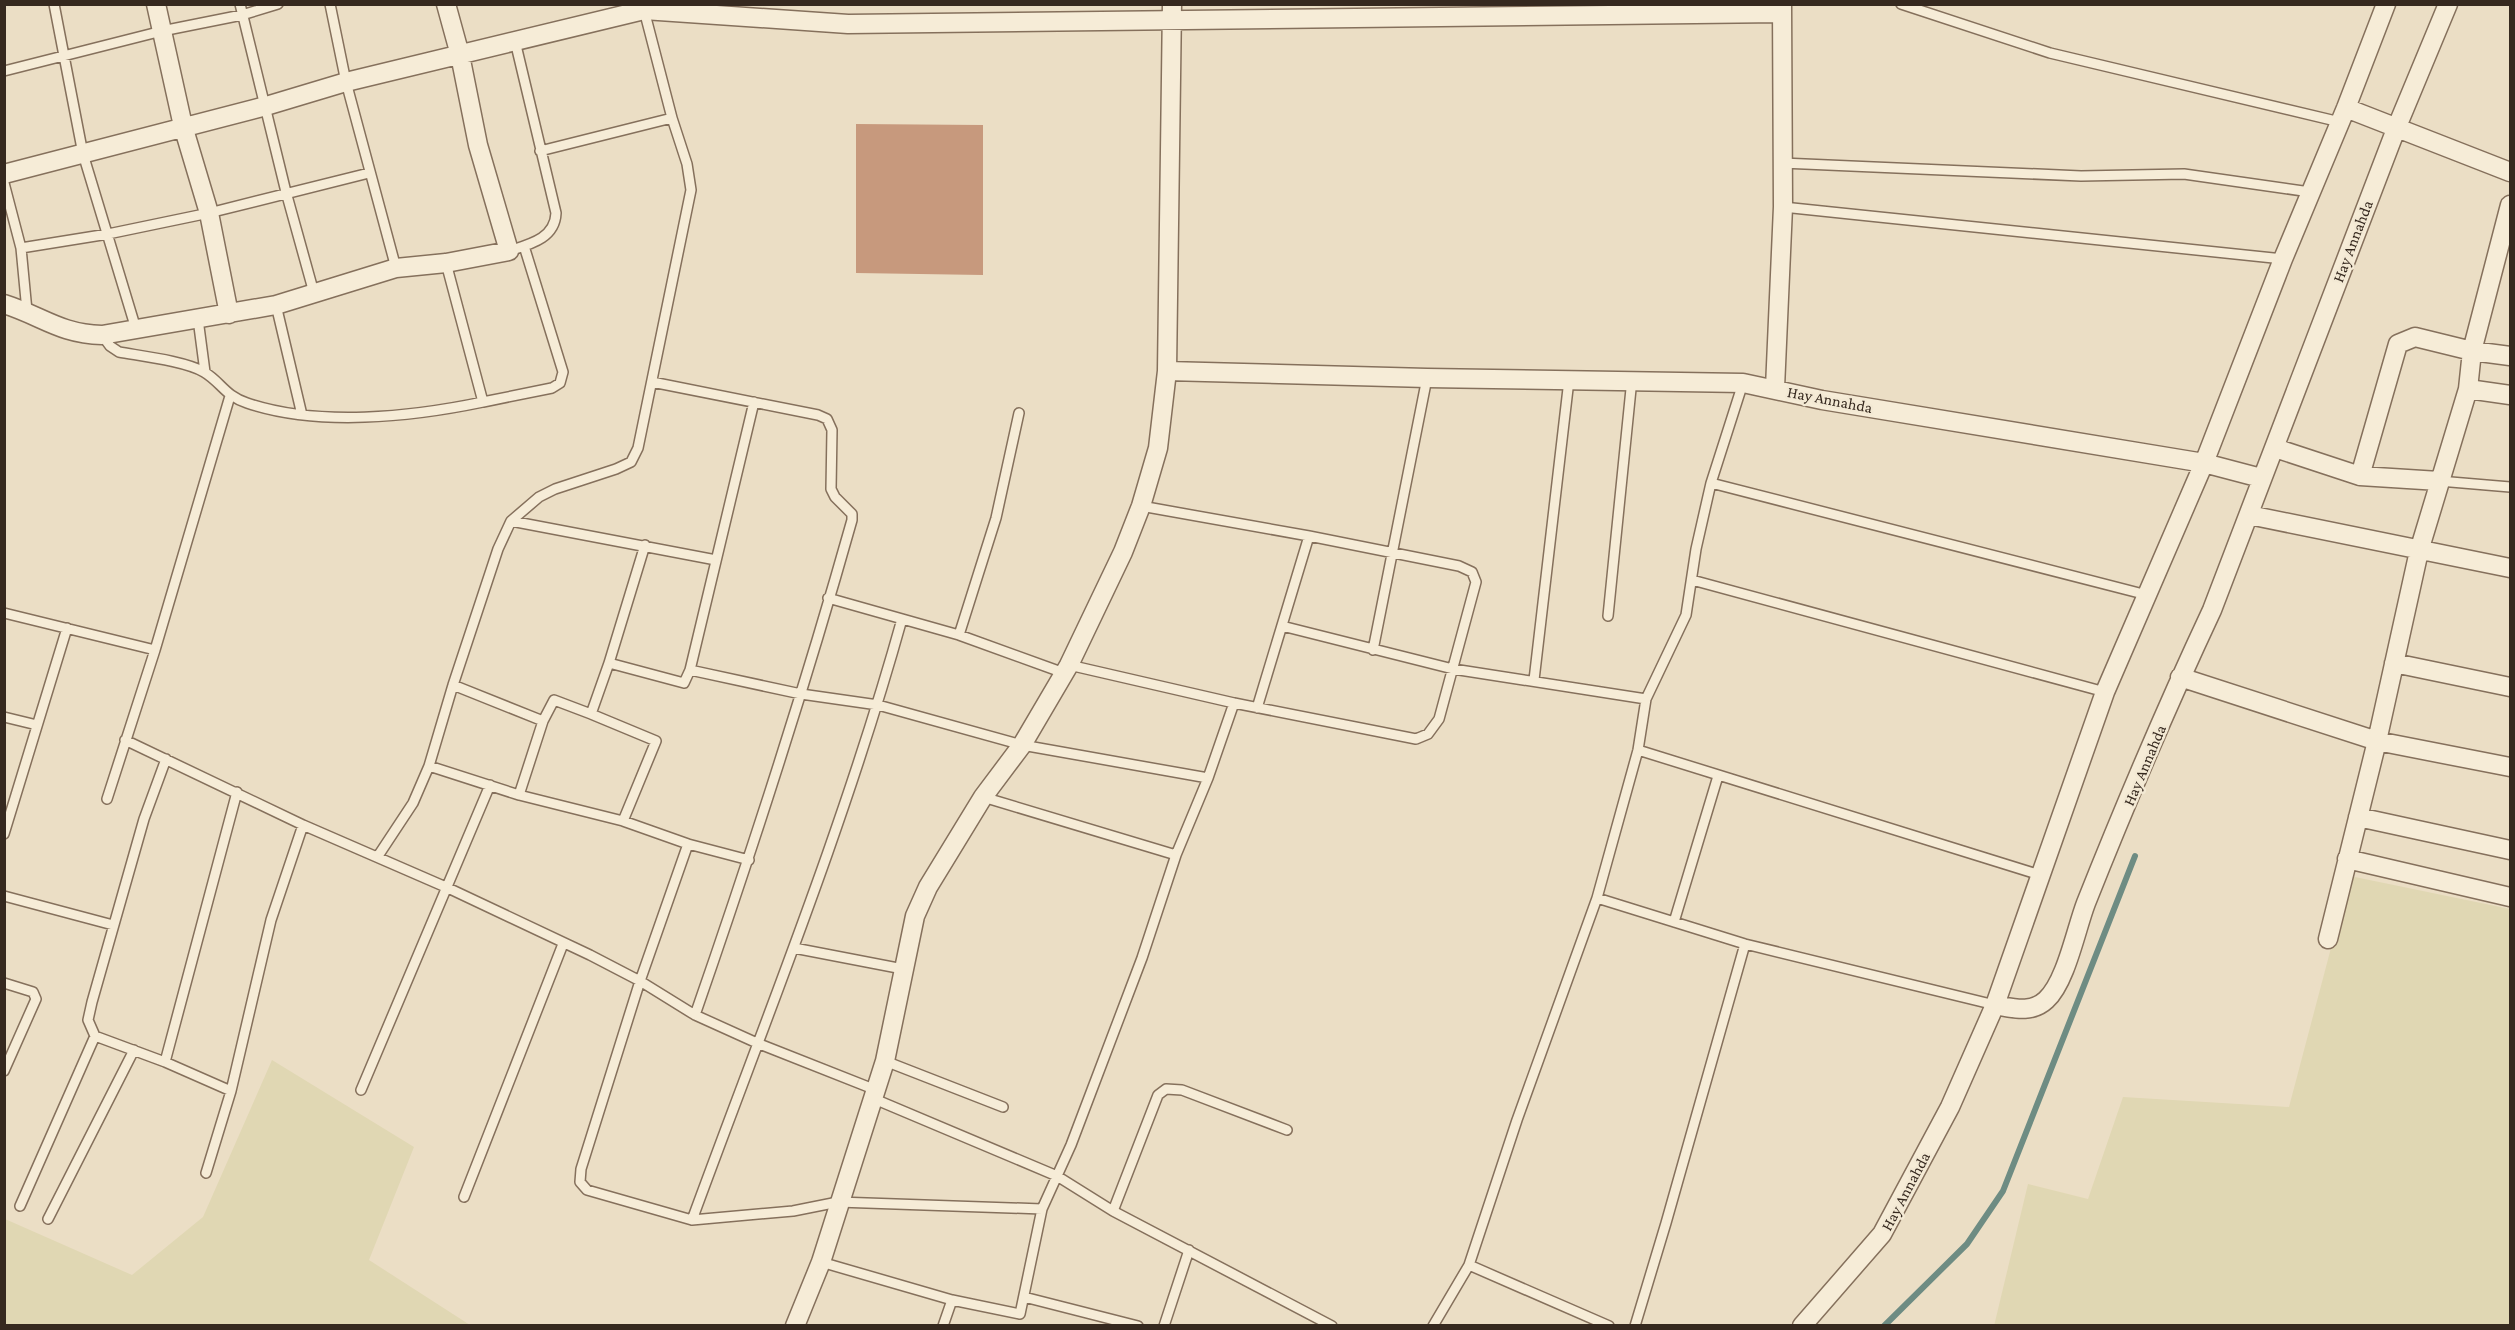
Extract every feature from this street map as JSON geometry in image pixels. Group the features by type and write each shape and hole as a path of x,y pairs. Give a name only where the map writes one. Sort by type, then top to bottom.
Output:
{"street":[{"path":"156,4 183,126 209,213 229,314"},
{"path":"4,304 27,311 60,328 80,335 102,335 276,305 396,268 446,263 517,249 478,145 460,55 446,4"},
{"name":"Hay Annahda","path":"1802,1326 1882,1234 1950,1107 1995,1005 2105,692 2204,463 2386,4"},
{"name":"Hay Annahda","path":"1995,1005 2020,1010 2029,1009 2048,998 2066,964 2085,905 2180,677 2212,610 2396,129 2448,4"},
{"path":"4,174 266,106 346,82 515,41 640,7 848,24 1172,12 1782,9 1783,207 1775,388"},
{"path":"795,1326 821,1262 838,1202 885,1061 915,916 928,888 983,797 1022,745 1066,669 1123,552 1141,506 1158,448 1167,371 1172,12"},
{"path":"2343,115 2396,129 2511,172"},
{"path":"2328,939 2377,741 2419,551 2468,390 2472,351 2511,205"},
{"path":"2361,476 2398,344 2415,337 2472,351 2511,356"},
{"name":"Hay Annahda","path":"1167,371 1743,383 1822,399 2204,463 2261,478"},
{"path":"2468,390 2511,395"},
{"path":"2275,448 2361,476 2439,482"},
{"path":"2249,515 2511,568"},
{"path":"2394,663 2511,687"},
{"path":"2180,677 2377,741 2511,767"},
{"path":"2358,817 2511,850"},
{"path":"2347,859 2511,897"}],"lane":[{"path":"54,4 83,154 136,329"},
{"path":"240,4 286,192 314,293"},
{"path":"4,71 162,31 242,15 278,4"},
{"path":"330,4 346,82 396,268"},
{"path":"1901,4 2050,53 2343,115"},
{"path":"378,856 413,803 429,766 498,549 511,521 540,497 555,489 631,462 638,448 691,189 687,164 640,7"},
{"path":"102,335 110,346 119,352 193,367 204,372 230,396 248,404 302,415 394,416 483,402 552,388 560,383 563,372 517,249 550,233 556,225 556,213 515,41"},
{"path":"540,151 672,118"},
{"path":"1782,163 2081,176 2184,174 2310,192"},
{"path":"21,248 108,234 209,213 369,173"},
{"path":"4,183 21,248 27,311"},
{"path":"1783,207 2283,259"},
{"path":"446,263 483,402"},
{"path":"276,305 302,415"},
{"path":"198,319 204,372"},
{"path":"1373,650 1427,378"},
{"path":"1608,616 1632,379"},
{"path":"1534,680 1569,380"},
{"path":"652,382 818,414 827,419 832,430 831,489 835,497 852,514 801,694 748,860 694,1015"},
{"path":"1433,1326 1469,1265 1517,1120 1597,898 1638,750 1646,699 1686,615 1696,549 1711,483 1743,383"},
{"path":"107,799 155,650 230,396"},
{"path":"609,663 684,683 690,670 754,402"},
{"path":"959,635 996,518 1019,412"},
{"path":"2439,482 2511,487"},
{"path":"1711,483 2148,596"},
{"path":"828,598 959,635 1066,669 1416,739 1428,734 1439,719 1453,669 1476,582 1472,573 1460,566 1141,506"},
{"path":"511,521 716,560"},
{"path":"1257,708 1309,536"},
{"path":"591,714 645,545"},
{"path":"1692,580 2105,692"},
{"path":"4,613 155,650"},
{"path":"692,1220 845,805 878,705 902,619"},
{"path":"1282,626 1453,669 1646,699"},
{"path":"4,834 67,628"},
{"path":"690,670 801,694 878,705 1022,745 1208,778"},
{"path":"453,685 543,721"},
{"path":"519,795 543,721 554,700 656,741 623,821"},
{"path":"1018,1326 1042,1209 1071,1145 1142,958 1176,855 1208,778 1234,703"},
{"path":"4,717 37,725"},
{"path":"125,740 303,825 448,888 640,981 694,1015 1057,1176 1113,1211 1332,1326"},
{"path":"1638,750 2040,876"},
{"path":"166,759 144,819 88,1020 95,1036 165,1062 231,1091"},
{"path":"429,766 519,795 623,821 748,860"},
{"path":"1674,922 1718,776"},
{"path":"361,1090 490,785"},
{"path":"165,1062 237,792"},
{"path":"4,796 16,796"},
{"path":"983,797 1176,855"},
{"path":"206,1173 231,1091 271,920 303,825"},
{"path":"688,843 640,981 581,1169 580,1182 587,1190 692,1220 793,1211 838,1202 1042,1209"},
{"path":"4,896 113,925"},
{"path":"1597,898 1745,944 1995,1005"},
{"path":"464,1197 563,944"},
{"path":"1635,1326 1745,944"},
{"path":"794,948 903,969"},
{"path":"4,983 33,992 36,999 4,1071"},
{"path":"20,1206 95,1036"},
{"path":"48,1219 134,1050"},
{"path":"885,1061 1003,1107"},
{"path":"1113,1211 1158,1095 1166,1089 1182,1090 1287,1130"},
{"path":"1164,1326 1189,1250"},
{"path":"821,1262 952,1300 1020,1314"},
{"path":"1469,1265 1609,1326"},
{"path":"1024,1297 1138,1326"},
{"path":"943,1326 952,1300"}],"shaded area":[{"path":"2350,876 2510,909 2510,1325 1994,1326 2028,1184 2088,1199 2123,1097 2289,1107"},
{"path":"272,1060 414,1147 369,1260 470,1325 5,1325 5,1219 132,1275 203,1217"}],"building":[{"path":"856,124 983,125 983,275 856,273"}],"waterway":[{"path":"1884,1326 1967,1244 2003,1191 2135,856"}]}
